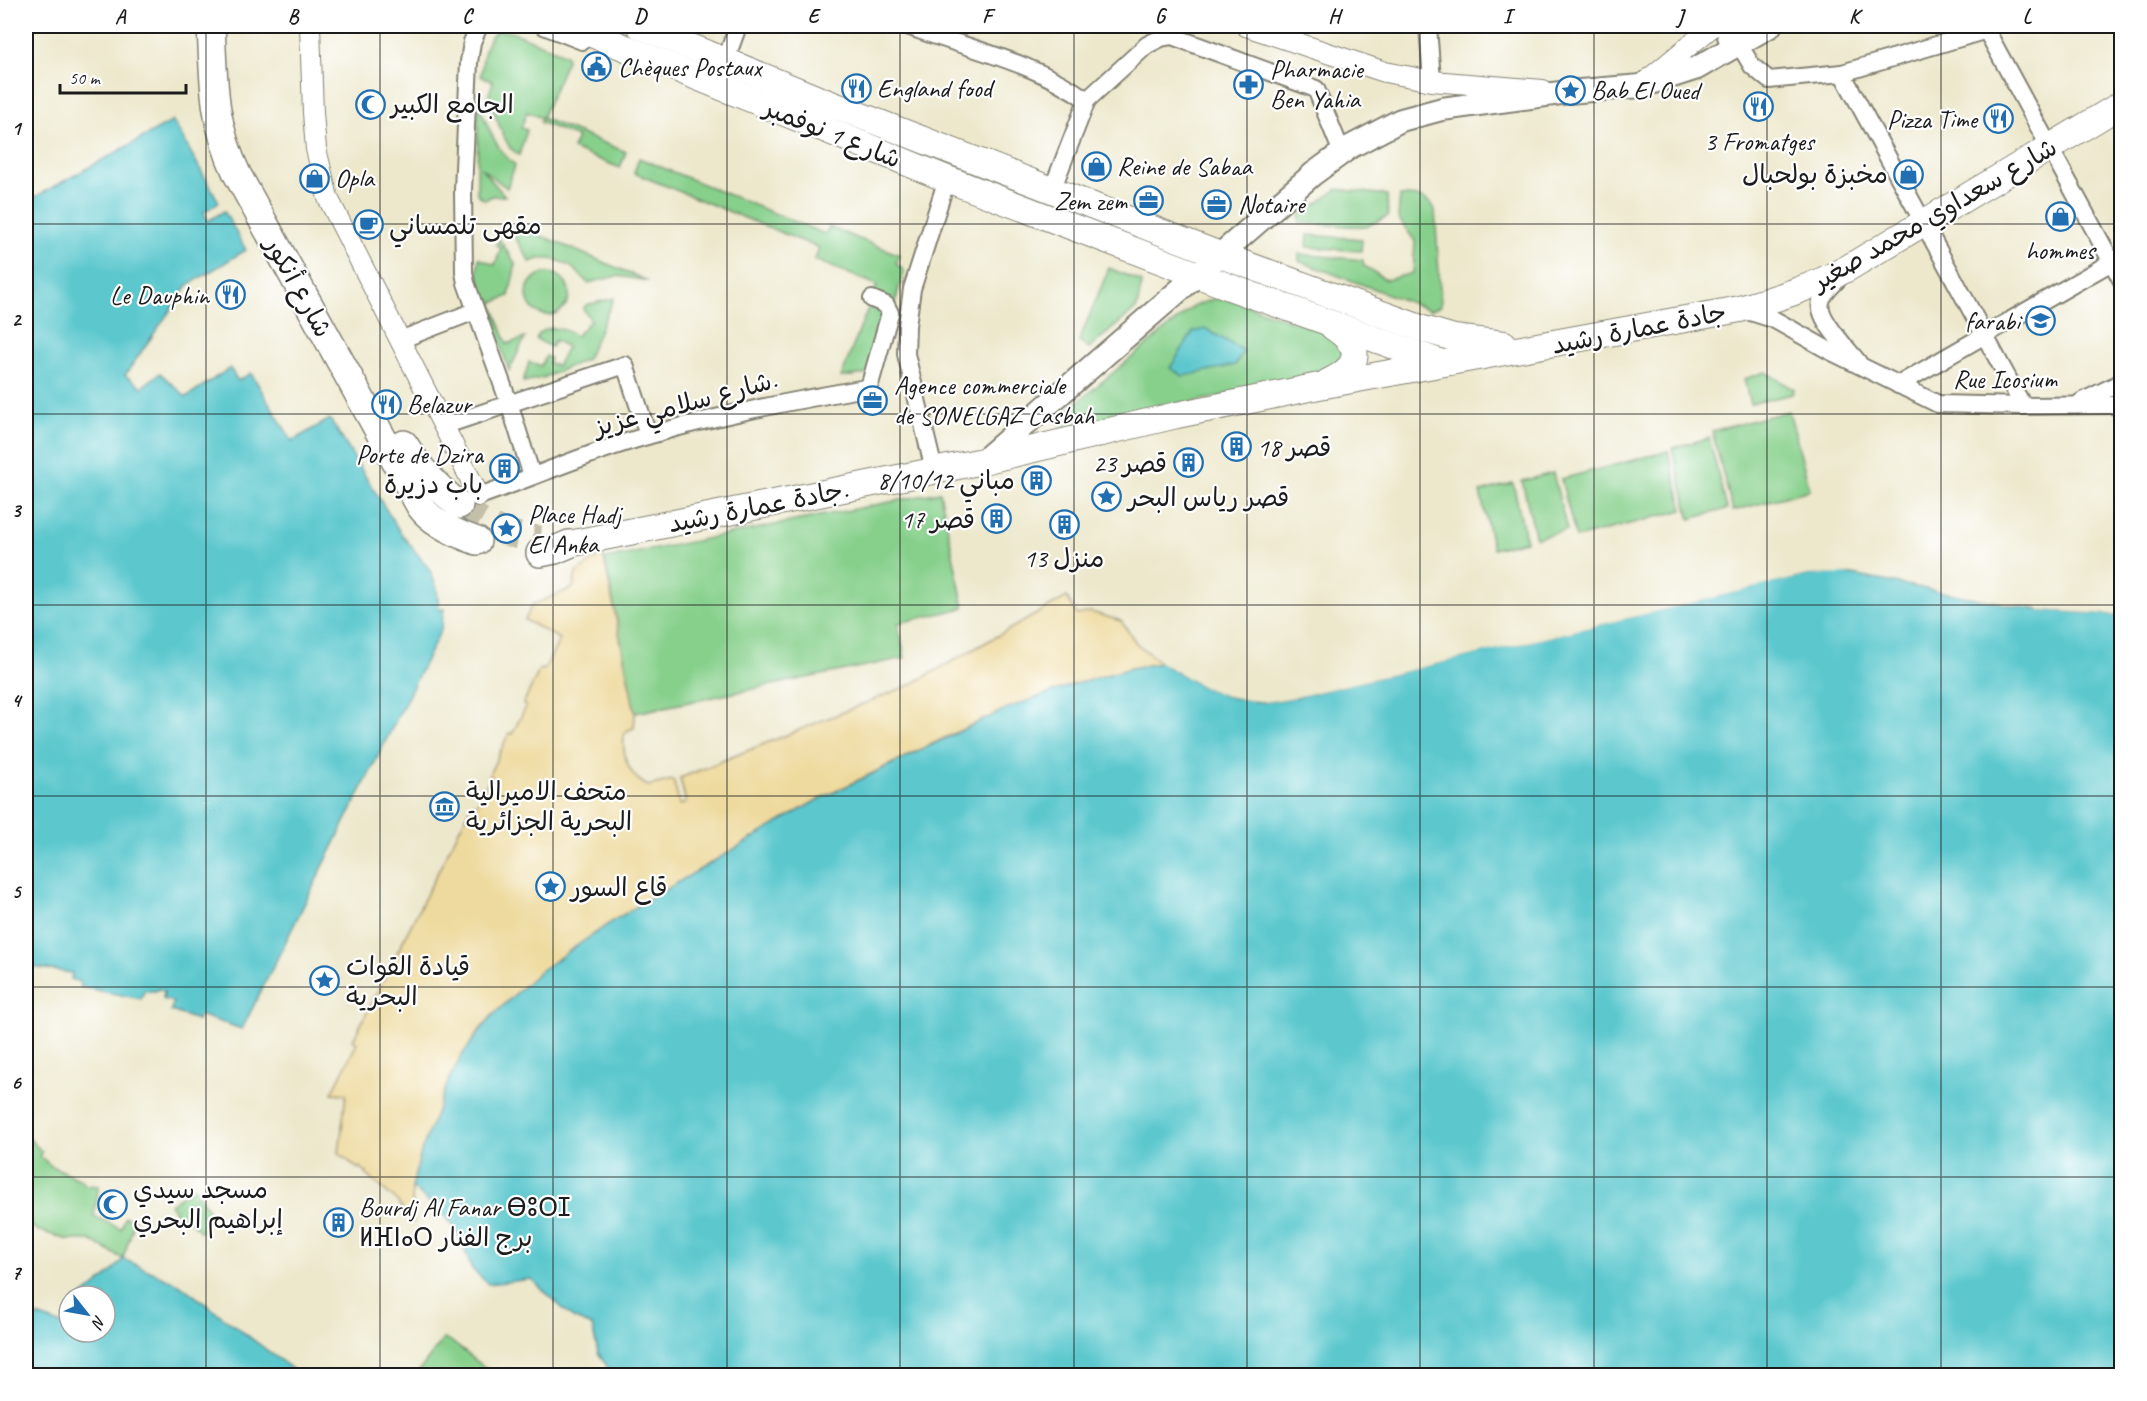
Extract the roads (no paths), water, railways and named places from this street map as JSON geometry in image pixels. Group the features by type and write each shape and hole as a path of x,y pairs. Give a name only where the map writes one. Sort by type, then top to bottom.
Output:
{"highway":[{"name":"شارع أنكور","path":"211,26 216,113 228,155 420,506 428,515 460,509"},
{"path":"225,26 228,112 239,152 422,471 460,509 477,541"},
{"path":"540,546 569,544"}],"main road":[{"name":"شارع 1 نوفمبر","path":"572,26 938,175 1328,324 1442,363"},
{"path":"640,26 725,62 1052,190 1423,330 1472,340 1538,347"},
{"path":"983,461 1313,174 1378,131 1401,120 1442,109 1568,92 1641,86 1697,68 1739,36 1770,26"},
{"name":"شارع سعداوي محمد صغير","path":"1740,309 1818,284 1848,268 2121,104"},
{"name":"جادة عمارة رشيد","path":"1319,386 1740,309"},
{"path":"1319,386 1343,375 1353,363 1354,347 1350,339 1328,324"},
{"name":"جادة عمارة رشيد.","path":"569,544 983,461 1177,415 1319,386"}],"street":[{"path":"310,26 316,149 328,198 443,426 460,509"},
{"path":"479,26 472,42 469,62 463,190 466,283 509,403 532,476"},
{"path":"544,26 579,41 595,42 673,67"},
{"path":"725,62 738,26"},
{"path":"907,26 1025,68 1061,83 1087,100"},
{"path":"1246,26 1274,30 1385,72 1432,81 1568,92"},
{"path":"1428,26 1432,81"},
{"path":"1641,86 1713,26"},
{"path":"1739,36 1752,66 1769,80 1842,73 1988,27 2050,147 2116,259 2121,281"},
{"path":"1052,190 1087,100 1147,45 1173,31 1316,89 1342,153"},
{"path":"1842,73 2023,406"},
{"path":"934,470 906,354 912,289 938,175"},
{"path":"1898,385 2116,259"},
{"name":"Rue Icosium","path":"1848,268 1822,298 1820,310 1825,320 1862,366"},
{"name":"شارع سلامي عزيز.","path":"460,509 532,476 648,435 803,398 866,388 870,384 890,313 886,305 872,299"},
{"name":"Rue Icosium","path":"1740,309 1773,319 1828,350 1938,404 2121,405"},
{"path":"400,340 475,311"},
{"path":"443,426 626,365 648,435"},
{"path":"2078,404 2121,382"}],"water":[{"path":"173,121 219,202 204,212 208,221 224,211 246,250 188,285 125,375 142,387 160,373 186,397 230,368 238,381 251,373 292,441 330,419 400,532 430,570 437,589 439,610 444,609 437,638 242,1029 199,1015 197,1020 171,1011 173,1002 163,999 164,991 158,989 144,991 141,999 80,987 80,982 71,979 72,973 26,966 26,202"},
{"path":"1206,329 1244,351 1235,365 1183,376 1170,368 1193,332"},
{"path":"1842,573 2039,610 2121,615 2121,1375 613,1375 598,1353 592,1326 573,1318 531,1279 488,1284 472,1269 451,1222 412,1187 422,1149 449,1080 462,1055 490,1018 540,971 616,919 812,803 1008,708 1072,685 1131,668 1161,663 1203,687 1226,696 1266,702 1297,697 1777,582 1809,575"},
{"path":"123,1259 179,1284 300,1375 26,1375 26,1312 57,1323 57,1344 117,1344 117,1284 98,1284"}],"tunnel":[{"path":"459,505 497,529 518,536 541,539"}],"place":[{"name":"Chèques Postaux","path":"597,67"},
{"name":"Pharmacie Ben Yahia","path":"1249,84"},
{"name":"England food","path":"856,88"},
{"name":"Bab El Oued","path":"1570,90"},
{"name":"الجامع الكبير","path":"370,104"},
{"name":"3 Fromatges","path":"1759,107"},
{"name":"Pizza Time","path":"1998,119"},
{"name":"Reine de Sabaa","path":"1096,166"},
{"name":"مخبزة بولحبال","path":"1909,174"},
{"name":"Opla","path":"314,178"},
{"name":"Zem zem","path":"1148,201"},
{"name":"Notaire","path":"1217,204"},
{"name":"hommes","path":"2060,216"},
{"name":"مقهى تلمساني","path":"368,225"},
{"name":"Le Dauphin","path":"230,295"},
{"name":"farabi","path":"2041,321"},
{"name":"Agence commerciale de SONELGAZ Casbah","path":"873,400"},
{"name":"Belazur","path":"386,404"},
{"name":"قصر 18","path":"1236,447"},
{"name":"قصر 23","path":"1188,463"},
{"name":"Porte de Dzira باب دزيرة","path":"504,469"},
{"name":"مباني 8/10/12","path":"1036,480"},
{"name":"قصر رياس البحر","path":"1107,497"},
{"name":"قصر 17","path":"996,519"},
{"name":"منزل 13","path":"1064,524"},
{"name":"Place Hadj El Anka","path":"507,529"},
{"name":"متحف الاميرالية البحرية الجزائرية","path":"445,806"},
{"name":"قاع السور","path":"550,887"},
{"name":"قيادة القوات البحرية","path":"325,981"},
{"name":"مسجد سيدي إبراهيم البحري","path":"112,1204"},
{"name":"Bourdj Al Fanar ⴱⵓⵔⵊ ⵍⴼⵏⴰⵔ برج الفنار","path":"338,1222"}]}
